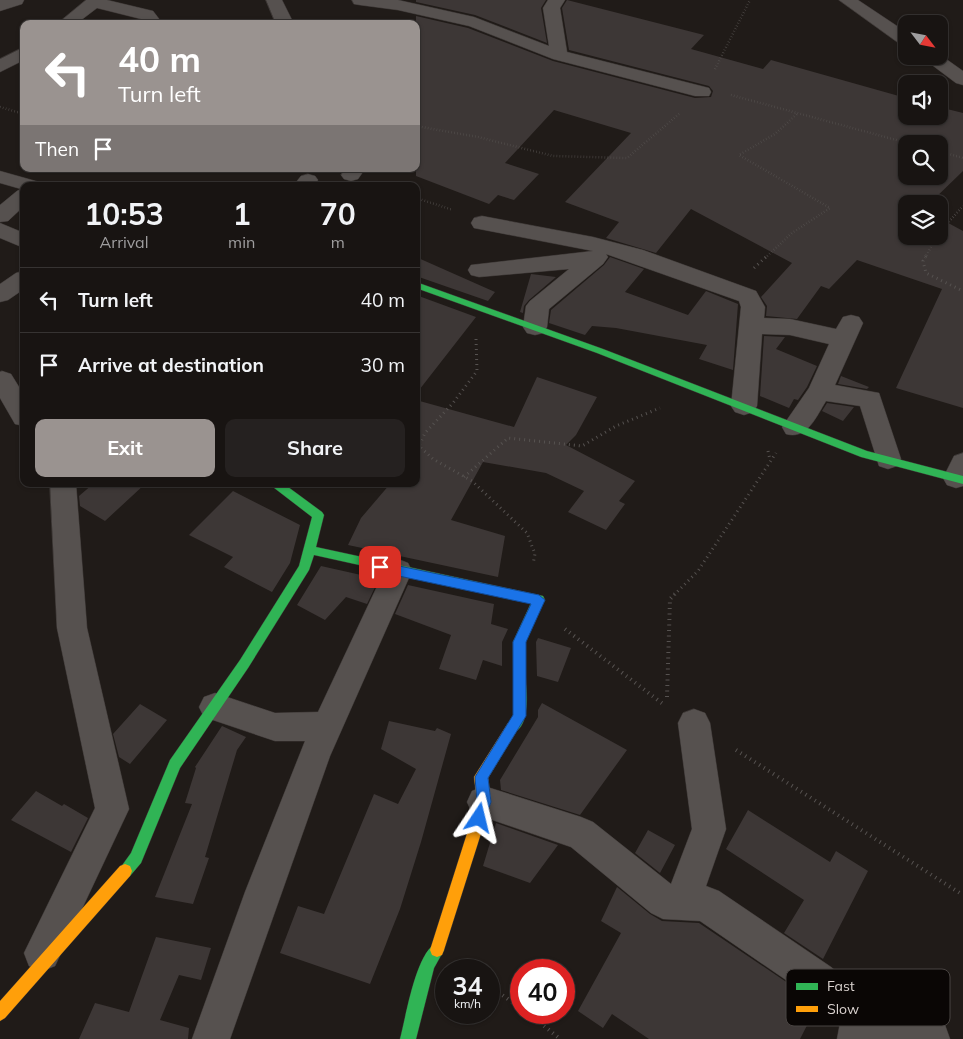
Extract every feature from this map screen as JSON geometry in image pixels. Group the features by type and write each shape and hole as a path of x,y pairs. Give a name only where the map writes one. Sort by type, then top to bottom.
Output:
{"street":[{"path":"0,6 16,0"},
{"path":"274,0 283,20"},
{"path":"360,0 398,4 474,22 526,44 559,55 703,90"},
{"path":"557,0 551,8 559,55"},
{"path":"848,0 898,34"},
{"path":"70,20 96,1 147,15 151,20"},
{"path":"0,67 20,54"},
{"path":"942,65 963,79"},
{"path":"0,178 20,183"},
{"path":"0,216 20,198"},
{"path":"482,223 601,253 635,255 748,296 752,307 744,406"},
{"path":"0,230 20,239"},
{"path":"479,270 601,253"},
{"path":"535,328 538,306 601,253"},
{"path":"0,296 20,281"},
{"path":"420,286 744,406 865,454 961,474"},
{"path":"751,326 847,331 820,392 796,427"},
{"path":"13,382 20,404"},
{"path":"820,392 870,399 888,459"},
{"path":"30,979 112,809 72,628 63,487"},
{"path":"0,1013 136,858 175,764 215,707 304,568 318,515 281,487"},
{"path":"310,550 398,571 539,600 519,642 520,716 481,777 484,802 435,955 427,965 408,1039"},
{"path":"211,1039 263,892 328,726 398,571"},
{"path":"215,707 275,727 328,726"},
{"path":"682,903 709,829 694,723"},
{"path":"484,802 581,834 663,901 706,904 802,969"},
{"path":"858,1028 892,1026"},
{"path":"911,1026 931,1039"}],"path":[{"path":"420,127 478,137 553,156 627,158 703,90 750,0"},
{"path":"703,90 798,113 898,140"},
{"path":"0,107 20,113"},
{"path":"748,296 747,277 750,272 792,234 830,208 739,155 775,134 798,113"},
{"path":"948,154 963,158"},
{"path":"420,199 466,215 482,223"},
{"path":"948,223 963,206"},
{"path":"932,245 923,261 926,273 963,291"},
{"path":"420,444 425,433 453,403 476,371 477,343 467,304"},
{"path":"464,477 508,438 582,446 616,426 649,411 708,393"},
{"path":"420,447 433,459 472,481 527,533 536,554 530,583 546,615 660,702 963,895"},
{"path":"667,697 670,599 698,571 770,460"},
{"path":"542,1024 560,1039"}],"building":[{"path":"416,0 546,0 541,8 547,43 475,15 416,2"},
{"path":"567,0 704,35 691,49 763,69 771,60 898,96 898,125 948,125 948,109 963,113 963,171 938,195 898,195 898,245 948,245 948,223 963,231 963,408 896,388 942,289 857,260 829,289 821,286 797,319 766,316 767,306 761,297 792,263 691,209 656,253 606,238 619,222 565,202 631,133 554,110 505,163 539,174 514,200 498,195 489,204 416,176 416,172 420,172 420,20 416,20 416,16 468,28 553,61 695,98 711,97 713,91 709,86 569,50 562,8"},
{"path":"610,257 644,269 625,292 688,315 706,291 738,304 733,370 699,359 707,345 616,328 592,326 585,335 549,323 551,310 604,265"},
{"path":"420,259 495,292 488,301 420,277"},
{"path":"531,274 556,277 529,300 524,306 523,313 520,312"},
{"path":"420,296 476,317 420,389"},
{"path":"764,336 785,337 776,349 817,366 807,387 798,400 794,399 789,408 760,396"},
{"path":"841,376 869,387 867,389 838,384"},
{"path":"537,377 597,397 576,435 566,445 635,481 619,501 625,504 606,530 568,512 584,491 546,473 483,462 451,520 505,536 498,577 348,545 361,518 387,487 420,487 420,401 514,427"},
{"path":"827,403 854,407 843,421 822,411"},
{"path":"90,487 142,487 105,521 80,506 79,496"},
{"path":"233,491 300,525 290,563 272,592 224,567 233,557 189,535"},
{"path":"321,566 379,579 367,604 346,597 325,620 297,605"},
{"path":"408,585 494,604 491,624 508,629 502,642 502,666 483,660 476,680 439,669 451,635 395,614"},
{"path":"538,638 571,648 558,682 537,676 536,642"},
{"path":"542,703 627,750 580,815 501,790 500,780 538,717 538,710"},
{"path":"140,704 167,720 130,764 119,757 113,734"},
{"path":"389,721 435,731 437,728 451,734 400,909 370,984 280,953 298,906 324,914 374,794 398,804 416,769 381,749"},
{"path":"222,726 246,737 237,750 205,857 209,858 193,904 155,897 192,804 185,803 195,767"},
{"path":"36,791 88,818 71,852 11,820"},
{"path":"748,810 830,862 836,851 868,871 823,959 784,933 804,900 726,849"},
{"path":"496,823 558,845 530,883 483,866"},
{"path":"648,830 675,845 660,873 635,853"},
{"path":"617,887 650,914 662,921 699,923 786,982 786,1026 807,1026 800,1039 649,1039 612,1014 603,1028 578,1011 621,933 601,921"},
{"path":"156,937 211,948 201,980 179,975 160,1020 189,1028 188,1039 79,1039 95,1003 129,1012"}],"traffic: fast":[{"path":"420,286 600,351 865,454 963,480"},
{"path":"125,871 136,858 175,764 244,664 305,567 318,515 281,487"},
{"path":"310,550 539,600 519,642 520,716 513,727"},
{"path":"408,1039 427,965 437,950"}],"traffic: slow":[{"path":"437,950 484,802 481,777 513,727"},
{"path":"0,1013 125,871"}],"route":[{"path":"380,567 539,600 519,642 520,716 481,777 484,802 479,818"}]}
